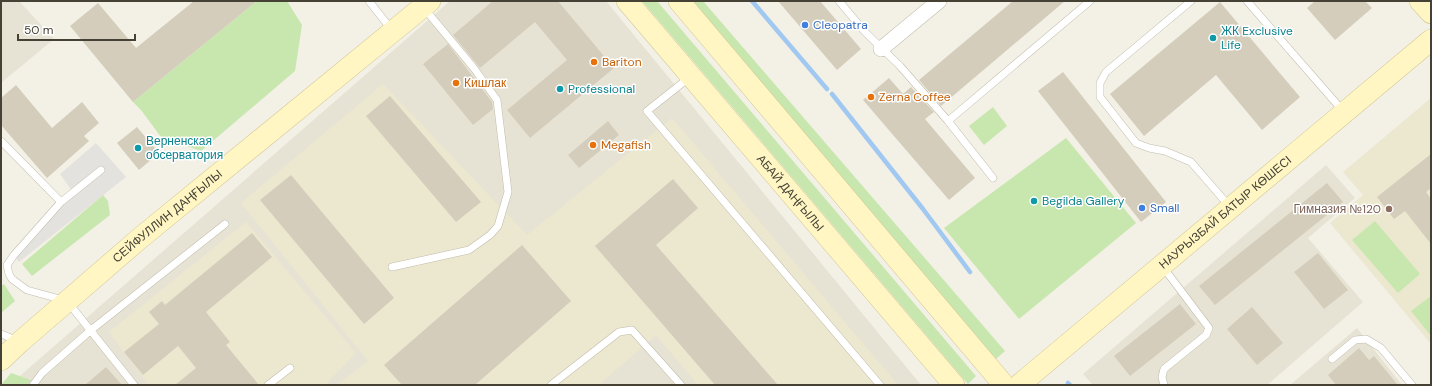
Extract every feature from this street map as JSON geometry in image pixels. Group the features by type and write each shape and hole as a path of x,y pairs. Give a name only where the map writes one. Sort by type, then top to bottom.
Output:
{"main road":[{"name":"АБАЙ ДАҢҒЫЛЫ","path":"628,1 954,385"},
{"path":"679,1 1004,385"},
{"path":"1420,1 1431,13"},
{"name":"СЕЙФУЛЛИН ДАҢҒЫЛЫ","path":"1,360 10,338 67,301 139,239 426,4"},
{"name":"НАУРЫЗБАЙ БАТЫР КӨШЕСІ","path":"1019,385 1162,267 1431,40"}],"street":[{"path":"881,49 939,1"}],"lane":[{"path":"369,1 393,31"},
{"path":"839,1 881,49 900,66 993,178"},
{"path":"948,122 1090,1"},
{"path":"1191,1 1106,72 1100,83 1100,96 1136,143 1149,148 1165,151 1191,162 1231,208"},
{"path":"1247,1 1344,113"},
{"path":"392,267 469,250 490,235 498,226 508,192 497,100 426,4"},
{"path":"691,76 647,111 880,385"},
{"path":"1,141 61,202"},
{"path":"101,170 61,202 7,265 12,279 27,290 67,301 134,385"},
{"path":"33,385 42,373 91,330 225,224"},
{"path":"1162,267 1209,328 1206,335 1164,369 1162,377 1164,385"},
{"path":"551,385 619,332 632,330 682,385"},
{"path":"1332,359 1355,340 1366,339 1381,348 1412,385"},
{"path":"268,385 290,368"}],"shaded area":[{"path":"1,1 19,1 54,39 1,83"},
{"path":"450,1 606,1 921,385 13,385 21,375"},
{"path":"383,84 527,235 672,118 898,385 698,385 656,335 599,385 337,385 368,361 241,203"},
{"name":"Гимназия №120","path":"1431,98 1431,344 1330,223 1363,195 1343,172"},
{"path":"96,143 126,177 19,262 14,255 73,192 60,174"},
{"path":"1326,165 1355,198 1308,238 1363,302 1267,385 1093,385 1083,374"},
{"path":"246,222 356,353 325,385 149,385 109,332"},
{"path":"1357,328 1402,385 1290,385"}],"green space":[{"path":"257,1 287,1 302,25 295,71 201,151 161,137 141,110 133,102"},
{"path":"642,1 657,1 976,376 968,384"},
{"path":"679,1 703,1 1005,351 988,366"},
{"path":"993,107 1007,126 984,145 969,126"},
{"path":"1066,138 1136,223 1019,319 944,228"},
{"path":"103,195 108,201 110,215 32,276 22,264"},
{"path":"1375,221 1420,274 1398,293 1352,240"},
{"path":"4,284 15,301 1,313 1,286"},
{"path":"1431,296 1431,336 1411,311"},
{"path":"11,373 31,380 27,385 1,385"}],"building":[{"path":"194,1 257,1 133,102 70,26 98,3 136,48"},
{"name":"Professional","path":"493,1 558,1 614,68 530,138 507,110 567,60 535,22 480,68 453,35"},
{"path":"778,1 820,1 861,49 837,70"},
{"path":"1013,1 1065,1 941,106 919,80"},
{"path":"1315,1 1365,1 1372,8 1335,40 1307,8"},
{"name":"ЖК Exclusive Life","path":"1220,2 1300,97 1262,130 1216,75 1144,136 1110,94"},
{"path":"448,44 492,102 493,109 473,125 423,64"},
{"path":"1063,72 1166,202 1141,222 1038,91"},
{"path":"889,78 903,94 911,87 934,112 925,119 975,178 949,200 863,100"},
{"path":"16,85 52,128 82,102 99,123 84,136 89,141 47,178 1,125 1,98"},
{"path":"390,96 481,202 456,222 366,116"},
{"path":"608,121 619,135 579,168 568,155"},
{"name":"Верненская обсерватория","path":"137,127 159,153 139,170 117,143"},
{"path":"1431,154 1431,188 1426,192 1431,199 1431,244 1405,211 1394,219 1377,197"},
{"path":"291,175 394,298 364,324 260,200"},
{"path":"673,179 698,208 656,245 778,385 715,385 595,246"},
{"path":"1327,183 1343,202 1215,305 1199,286"},
{"path":"252,233 272,257 206,312 230,342 226,345 259,385 175,385 196,368 178,346 143,375 124,352 159,324 149,312 162,301 165,305"},
{"path":"522,245 571,301 475,385 402,385 384,365"},
{"path":"1318,253 1348,290 1324,309 1294,272"},
{"path":"1180,304 1196,324 1130,376 1114,356"},
{"path":"1252,307 1283,343 1257,365 1227,329"},
{"path":"1359,348 1369,360 1374,356 1398,385 1336,385 1328,375"},
{"path":"106,367 122,385 85,385"}],"waterway":[{"path":"752,1 827,89"},
{"path":"832,94 923,209 970,272"}],"place":[{"name":"Cleopatra","path":"805,25"},
{"name":"ЖК Exclusive Life","path":"1213,38"},
{"name":"Bariton","path":"594,62"},
{"name":"Кишлак","path":"456,83"},
{"name":"Professional","path":"560,89"},
{"name":"Zerna Coffee","path":"871,97"},
{"name":"Megafish","path":"593,145"},
{"name":"Верненская обсерватория","path":"138,148"},
{"name":"Begilda Gallery","path":"1034,201"},
{"name":"Small","path":"1142,208"},
{"name":"Гимназия №120","path":"1389,209"}]}
